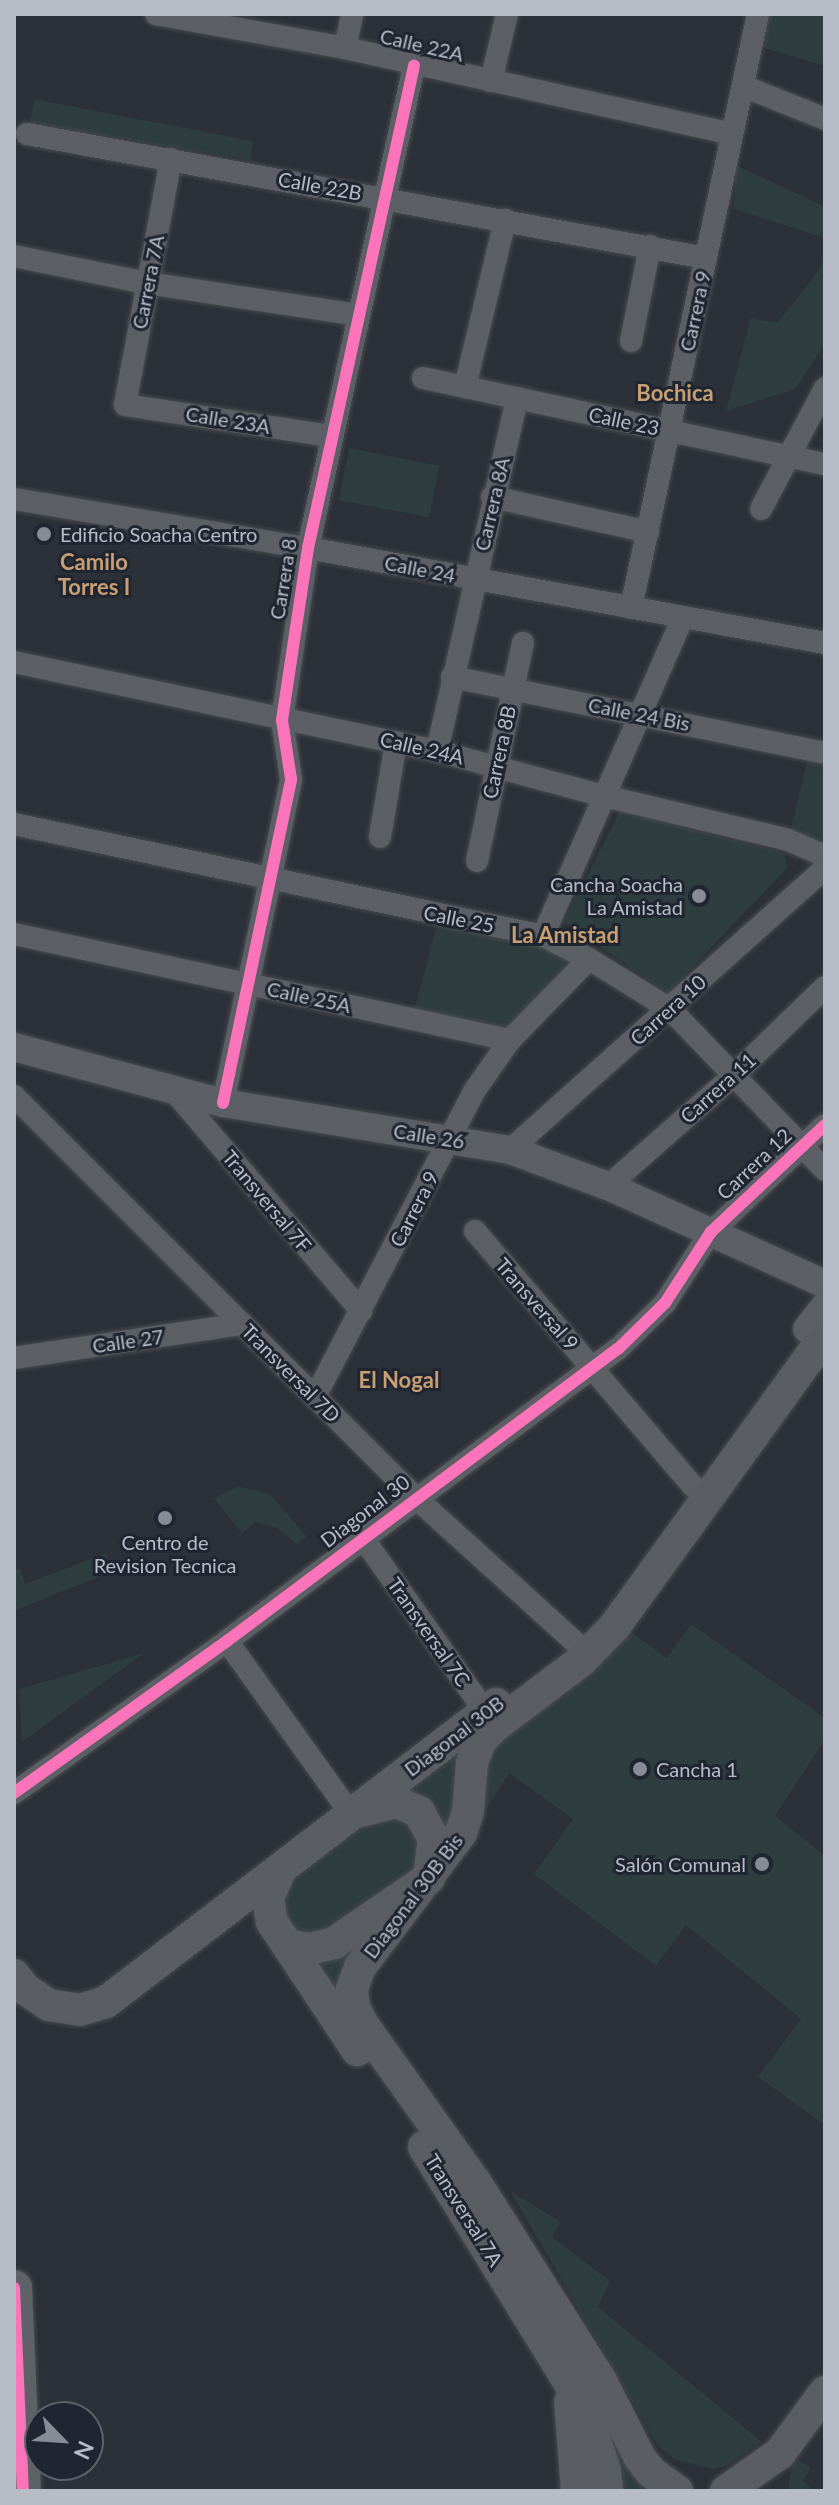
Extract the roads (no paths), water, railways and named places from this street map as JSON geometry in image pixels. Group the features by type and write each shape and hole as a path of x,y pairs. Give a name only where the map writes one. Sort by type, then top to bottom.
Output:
{"main road":[{"name":"Diagonal 30B","path":"490,1719 575,1642 607,1605 693,1486 819,1332"},
{"name":"Diagonal 30B","path":"14,1975 25,1989 49,2005 92,2008 106,2002 351,1814 581,1661 615,1626 819,1332"},
{"name":"Diagonal 30B Bis","path":"355,1976 429,1878 466,1822 472,1763 490,1719"},
{"path":"281,1868 270,1888 267,1911 288,1945 309,1949 334,1943 429,1878 434,1839 419,1812 397,1802 351,1814"},
{"name":"Transversal 7A","path":"288,1945 441,2171 560,2364 585,2408 607,2491"},
{"name":"Transversal 7A","path":"355,1976 352,1989 354,2007 363,2025 475,2182 601,2381 640,2458 651,2472 677,2491"},
{"path":"14,2288 23,2491"},
{"path":"560,2364 575,2435 577,2491"},
{"path":"726,2491 780,2453 825,2392"},
{"path":"770,2491 780,2453"}],"street":[{"name":"Calle 22A","path":"156,14 196,18 345,48 732,134"},
{"path":"345,48 352,14"},
{"path":"491,81 507,14"},
{"name":"Carrera 9","path":"631,608 758,14"},
{"name":"Carrera 8","path":"223,1103 291,779 282,720 308,548 414,65"},
{"path":"743,86 825,119"},
{"name":"Calle 22B","path":"27,134 706,258"},
{"name":"Carrera 7A","path":"125,405 171,159"},
{"path":"465,387 505,220"},
{"path":"631,341 650,246"},
{"path":"14,256 147,283 358,315"},
{"name":"Calle 23","path":"423,378 825,464"},
{"path":"761,509 825,388"},
{"name":"Carrera 8A","path":"437,751 492,497 517,398"},
{"name":"Calle 23A","path":"125,405 331,436"},
{"path":"492,497 648,532"},
{"name":"Calle 24","path":"14,499 308,548 825,643"},
{"path":"543,936 683,617"},
{"name":"Carrera 8B","path":"477,861 523,643"},
{"name":"Calle 24A","path":"14,662 437,751 604,796 788,840 825,856"},
{"name":"Calle 24 Bis","path":"452,677 825,753"},
{"path":"380,837 396,742"},
{"name":"Calle 25","path":"14,824 543,936 589,959 670,1009 732,1077 825,1170"},
{"name":"Carrera 10","path":"510,1150 825,868"},
{"name":"Calle 25A","path":"14,934 510,1040"},
{"name":"Carrera 9","path":"315,1397 475,1090 510,1040 589,959"},
{"name":"Carrera 11","path":"608,1186 732,1077 825,987"},
{"name":"Calle 26","path":"14,1047 223,1103 510,1150 608,1186 825,1284"},
{"name":"Transversal 7F","path":"174,1091 361,1311"},
{"name":"Transversal 7D","path":"14,1096 416,1498 575,1642"},
{"name":"Carrera 12","path":"711,1232 825,1125"},
{"name":"Transversal 9","path":"475,1231 693,1486"},
{"name":"Diagonal 30","path":"14,1793 227,1641 638,1332 665,1303 711,1232"},
{"name":"Calle 27","path":"14,1358 242,1324"},
{"name":"Transversal 7C","path":"363,1538 490,1719"},
{"path":"227,1641 351,1814"}],"place":[{"name":"Edificio Soacha Centro","path":"44,534"},
{"name":"Cancha Soacha La Amistad","path":"699,896"},
{"name":"Centro de Revision Tecnica","path":"165,1518"},
{"name":"Cancha 1","path":"640,1769"},
{"name":"Salón Comunal","path":"762,1864"}],"district":[{"name":"Bochica","path":"675,393"},
{"name":"Camilo Torres I","path":"94,574"},
{"name":"La Amistad","path":"565,935"},
{"name":"El Nogal","path":"399,1380"}]}
